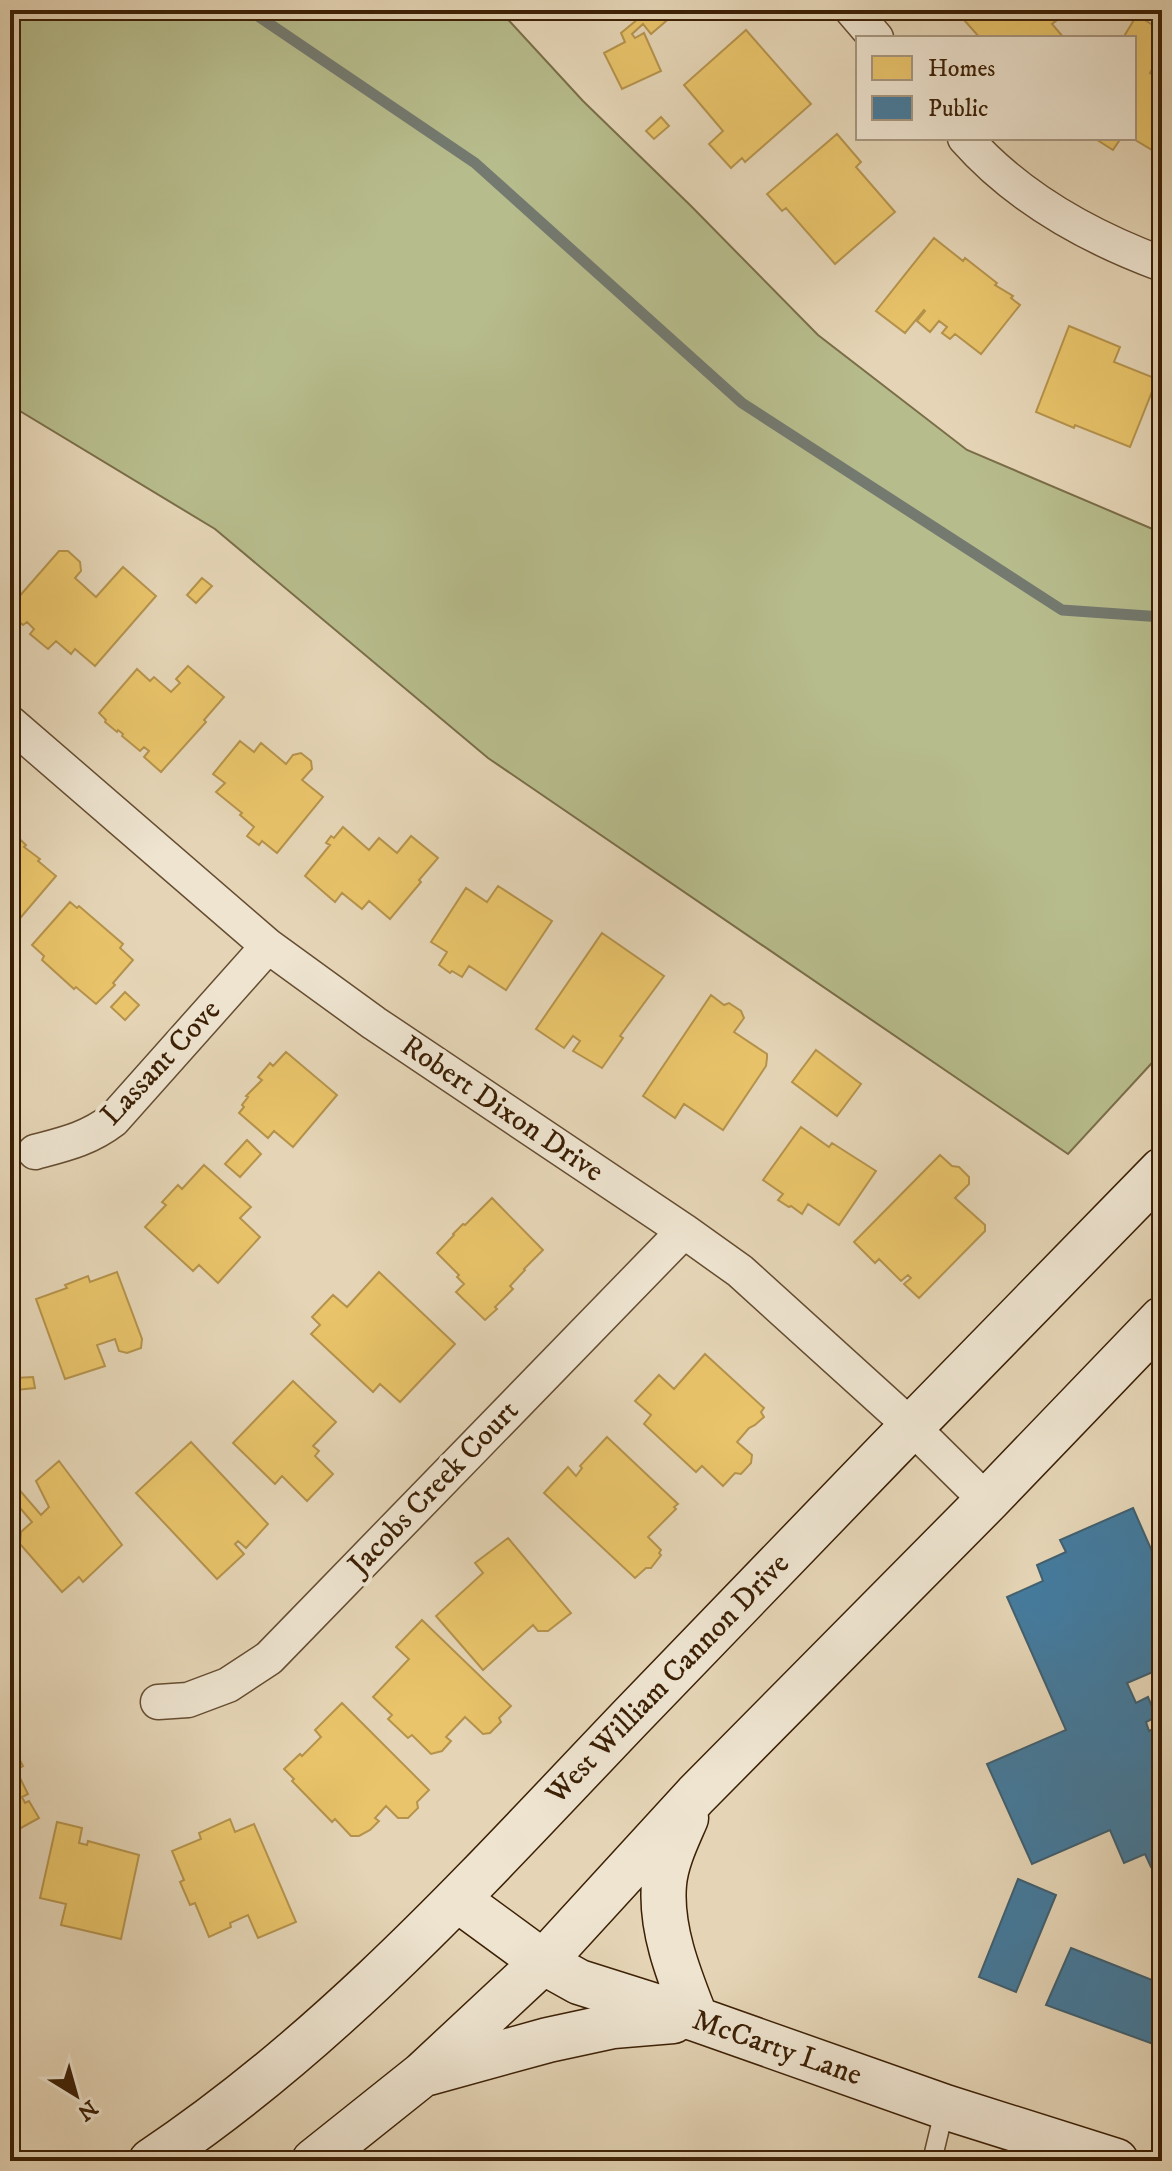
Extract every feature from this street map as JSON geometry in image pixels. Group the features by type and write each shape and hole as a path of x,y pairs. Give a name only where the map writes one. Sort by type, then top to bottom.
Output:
{"main road":[{"name":"West William Cannon Drive","path":"151,2161 262,2078 345,2008 457,1899 911,1426 1162,1170"},
{"path":"314,2161 423,2074 543,1962 696,1795 1162,1319"},
{"path":"423,2074 613,2026 696,2019 673,1961 664,1884 672,1850 696,1795"},
{"name":"McCarty Lane","path":"457,1899 543,1962 579,1982 696,2019 945,2107 1116,2161"}],"street":[{"path":"852,10 874,36"},
{"path":"967,140 1033,199 1111,245 1162,264"},
{"name":"Robert Dixon Drive","path":"10,723 268,946 374,1023 740,1271 911,1426 987,1501"},
{"name":"Lassant Cove","path":"35,1152 96,1133 113,1120 268,946"},
{"name":"Jacobs Creek Court","path":"158,1702 188,1700 228,1685 269,1658 684,1231"}],"lane":[{"path":"932,2161 945,2107"}],"green space":[{"path":"10,10 502,10 583,101 818,335 967,450 1162,533 1162,1052 1068,1154 488,758 215,529 10,405"}],"building: Homes":[{"path":"641,10 679,10 651,34 643,24 632,34 635,38 644,33 661,71 622,89 604,53 625,42 621,33 638,19 635,16"},
{"path":"978,10 1070,10 1052,24 1062,36 978,36 965,21"},
{"path":"1137,15 1162,31 1162,53 1150,73 1162,81 1162,156 1135,140 1136,36 1124,36"},
{"path":"746,30 811,104 745,162 742,158 731,168 709,144 723,131 684,85"},
{"path":"661,117 669,126 654,139 646,131"},
{"path":"837,134 861,162 856,167 895,212 835,264 786,208 782,211 767,194"},
{"path":"1097,140 1120,140 1113,150"},
{"path":"934,238 963,261 965,258 1020,305 981,354 955,334 950,339 942,333 947,327 939,321 930,332 917,321 924,310 905,333 876,311"},
{"path":"1069,326 1120,347 1114,362 1157,379 1130,447 1036,412"},
{"path":"59,551 68,551 80,562 81,571 75,578 96,597 123,567 156,596 95,666 75,649 71,654 56,641 48,649 30,634 34,629 27,622 23,625 10,614 10,607"},
{"path":"202,578 212,586 196,603 187,595"},
{"path":"188,666 224,697 161,772 144,757 149,751 144,747 140,751 105,722 99,713 137,669 150,681 154,677 171,692 180,683 176,679"},
{"path":"240,741 254,752 261,743 286,764 293,755 301,753 311,761 312,769 302,780 323,797 277,853 262,841 259,845 247,836 254,827 216,792 225,783 213,774"},
{"path":"343,827 369,850 379,838 397,853 411,836 438,858 390,919 369,901 362,909 342,893 335,902 305,876 330,845 326,843 331,836 334,838"},
{"path":"12,832 56,876 10,930 10,834"},
{"path":"498,886 552,921 506,990 469,966 462,977 452,971 450,973 439,965 447,952 431,942 466,888 487,902"},
{"path":"70,902 77,908 79,906 123,944 120,948 133,960 96,1004 42,960 44,956 32,945"},
{"path":"602,933 664,976 620,1036 623,1038 602,1068 573,1051 580,1041 573,1036 564,1048 536,1029"},
{"path":"125,992 139,1005 125,1020 111,1007"},
{"path":"711,995 724,1005 729,1003 741,1011 744,1018 734,1032 767,1054 766,1066 723,1130 684,1104 675,1118 643,1096"},
{"path":"816,1050 861,1084 837,1116 792,1082"},
{"path":"286,1052 337,1095 293,1147 274,1131 268,1138 239,1113 246,1096 262,1080 258,1077 270,1063 273,1066"},
{"path":"801,1127 829,1147 832,1143 876,1171 839,1225 808,1204 802,1214 789,1207 778,1200 783,1194 763,1180"},
{"path":"247,1140 261,1154 240,1177 225,1164"},
{"path":"940,1155 969,1177 969,1184 955,1198 985,1225 985,1231 919,1298 904,1284 911,1278 908,1275 901,1281 879,1259 875,1263 854,1242"},
{"path":"204,1165 251,1207 240,1218 260,1237 218,1283 199,1265 193,1271 145,1227 166,1205 162,1202 178,1185 182,1189"},
{"path":"492,1198 543,1250 524,1269 510,1286 513,1289 485,1320 456,1292 464,1284 437,1253"},
{"path":"117,1272 142,1339 141,1348 127,1353 119,1351 115,1339 97,1345 105,1366 65,1379 36,1299 67,1288 65,1285 88,1276 90,1282"},
{"path":"379,1272 455,1344 400,1402 380,1384 373,1392 311,1334 320,1325 312,1317 333,1295 347,1307"},
{"path":"705,1354 764,1408 761,1412 764,1417 737,1442 752,1455 751,1463 741,1474 735,1473 723,1486 702,1466 696,1472 644,1424 651,1415 635,1401 659,1375 674,1389"},
{"path":"33,1377 35,1388 16,1390 15,1378"},
{"path":"293,1381 336,1422 313,1446 319,1451 315,1456 333,1474 307,1501 282,1476 275,1484 233,1443"},
{"path":"607,1437 678,1504 648,1537 661,1550 661,1555 651,1568 646,1568 635,1578 544,1493 568,1467 576,1476 582,1468 580,1466"},
{"path":"191,1442 268,1524 246,1548 238,1541 235,1544 244,1554 217,1579 136,1493"},
{"path":"59,1461 122,1545 83,1582 79,1577 62,1592 20,1544 21,1532 32,1522 15,1502 10,1506 10,1491 16,1486 41,1515 49,1507 36,1481"},
{"path":"508,1538 571,1613 548,1631 538,1631 533,1625 483,1670 436,1616 483,1573 475,1563"},
{"path":"422,1620 511,1706 490,1733 483,1734 465,1717 446,1737 451,1741 442,1751 431,1754 412,1735 408,1738 388,1719 392,1715 373,1697 409,1659 396,1647"},
{"path":"342,1703 429,1790 408,1818 398,1818 386,1806 375,1818 379,1821 359,1836 351,1836 335,1819 332,1822 284,1769 321,1737 315,1730"},
{"path":"10,1741 23,1766 16,1770 28,1794 22,1797 25,1803 29,1801 39,1818 10,1834"},
{"path":"230,1819 235,1832 254,1824 296,1922 258,1938 248,1915 209,1937 195,1903 190,1905 180,1882 184,1880 172,1851 201,1839 199,1833"},
{"path":"57,1822 82,1828 79,1843 87,1845 88,1841 139,1855 121,1939 61,1925 66,1904 40,1898"}],"building: Public":[{"path":"1133,1508 1162,1574 1162,1646 1159,1648 1162,1668 1127,1683 1136,1703 1148,1697 1156,1717 1146,1722 1149,1731 1162,1725 1162,1863 1151,1867 1145,1854 1124,1863 1110,1830 1032,1864 987,1764 1066,1730 1007,1597 1043,1581 1037,1565 1066,1552 1060,1540"},
{"path":"1018,1879 1056,1895 1016,1992 979,1977"},
{"path":"1071,1948 1162,1984 1162,2031 1156,2045 1046,2005"}],"waterway":[{"path":"249,10 475,163 742,403 1062,610 1162,617"}]}
